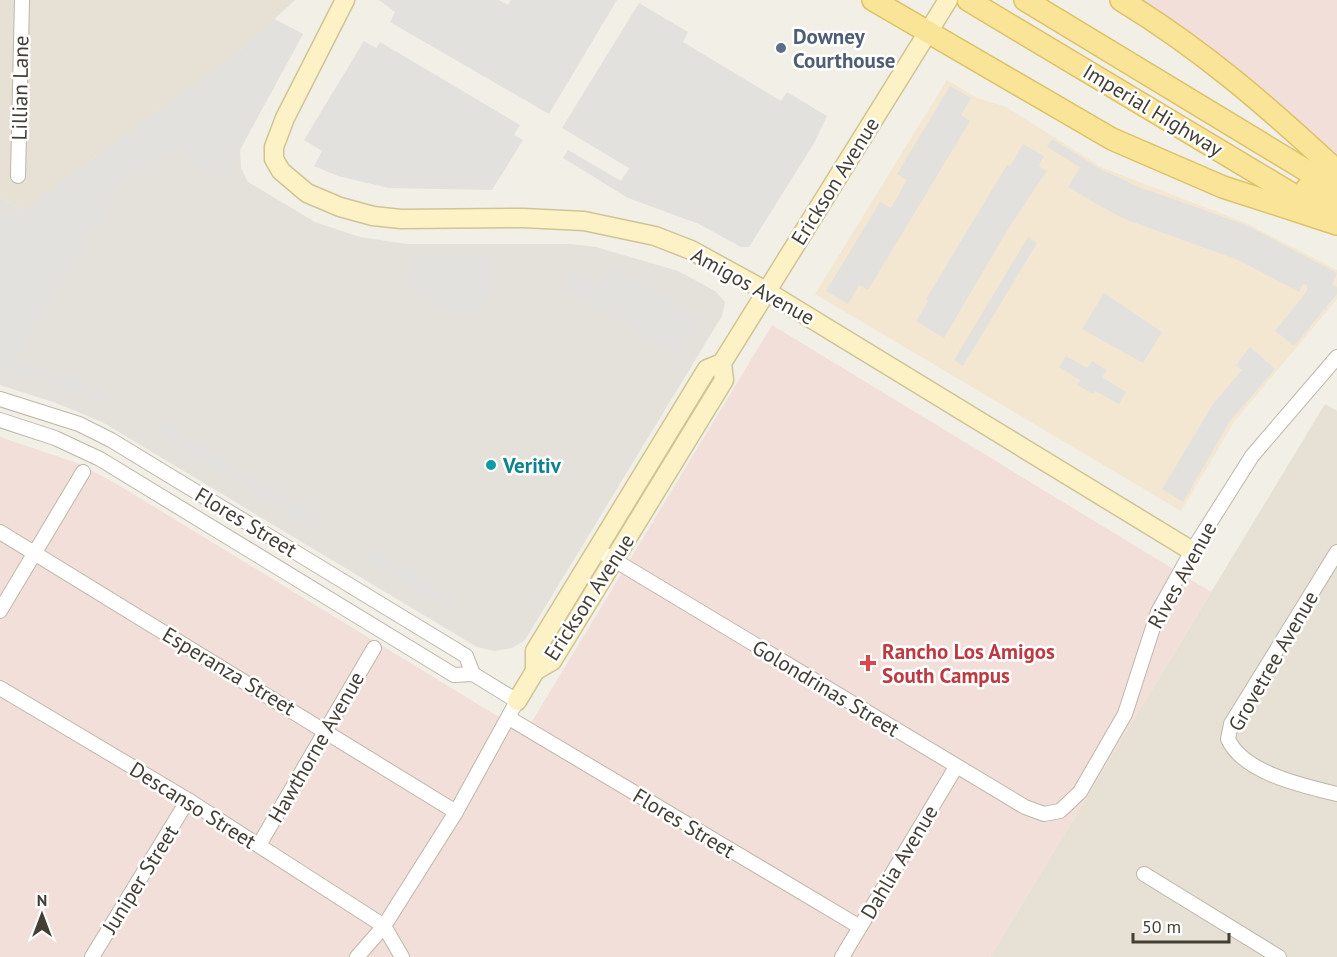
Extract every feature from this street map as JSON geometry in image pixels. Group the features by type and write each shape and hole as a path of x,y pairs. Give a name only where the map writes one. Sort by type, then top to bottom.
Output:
{"main road":[{"path":"873,0 927,34 1112,140 1223,187 1337,223"},
{"name":"Imperial Highway","path":"968,0 1242,163 1337,223"},
{"name":"Imperial Highway","path":"1024,0 1337,189"},
{"path":"1121,0 1171,30 1238,80 1337,171"},
{"path":"1242,163 1303,185 1337,205"}],"street":[{"name":"Lillian Lane","path":"18,176 22,0"},
{"name":"Amigos Avenue","path":"345,0 274,147 274,159 280,171 308,193 340,207 373,216 410,220 523,218 621,226 691,250 766,291 1192,551"},
{"name":"Erickson Avenue","path":"535,671 552,661 615,561 724,380 723,363 948,0"},
{"name":"Rives Avenue","path":"1060,812 1080,792 1125,714 1158,612 1192,551 1252,456 1337,357"},
{"name":"Erickson Avenue","path":"357,957 384,926 456,812 535,671 535,651 707,369 723,363"},
{"name":"Flores Street","path":"0,399 68,420 111,440 466,656 472,674"},
{"name":"Flores Street","path":"0,420 55,438 100,459 454,675 472,674 518,701"},
{"path":"0,611 83,472"},
{"name":"Esperanza Street","path":"0,532 456,812"},
{"name":"Golondrinas Street","path":"596,550 1025,807 1044,814 1060,812"},
{"name":"Grovetree Avenue","path":"1337,552 1231,724 1228,739 1238,754 1260,768 1291,783 1337,794"},
{"name":"Hawthorne Avenue","path":"259,845 374,648"},
{"name":"Descanso Street","path":"0,688 188,800 384,926"},
{"name":"Flores Street","path":"509,718 860,927"},
{"name":"Dahlia Avenue","path":"842,957 956,766"},
{"name":"Juniper Street","path":"92,957 188,800"},
{"path":"1144,874 1279,957"},
{"path":"384,926 402,957"}],"shaded area":[{"path":"0,0 295,0 241,50 23,210 0,197"},
{"path":"379,0 499,0 508,5 511,0 617,0 549,114 390,22 395,12"},
{"path":"1139,0 1337,0 1337,156 1319,144 1205,42"},
{"path":"639,3 688,32 683,42 781,101 787,92 827,116 813,145 749,247 741,247 699,224 628,198 563,158 568,150 621,181 629,168 562,128"},
{"path":"274,19 303,34 240,150 241,168 248,182 315,222 360,237 407,244 570,244 596,247 678,271 715,291 725,302 722,316 525,640 512,648 495,651 477,647 102,422 56,403 0,385 0,197 23,210 241,50"},
{"path":"274,19 303,34 223,179 171,148 123,182 19,351 16,362 65,376 110,395 106,405 61,385 0,367 0,211 8,216 23,210 241,50"},
{"path":"364,41 376,48 380,42 520,125 514,135 523,140 492,190 389,188 338,176 314,166 322,151 304,140"},
{"path":"947,80 977,98 1006,107 1103,168 1246,223 1337,270 1337,299 1234,422 1181,511 815,294"},
{"path":"950,86 971,98 961,115 970,121 868,290 859,285 848,304 826,291 880,202 891,208 907,180 897,174"},
{"path":"1052,139 1102,170 1139,187 1246,225 1337,273 1332,285 1337,287 1337,294 1294,346 1275,331 1307,291 1307,285 1303,284 1299,292 1238,260 1122,218 1090,200 1068,187 1080,167 1047,147"},
{"path":"1023,144 1044,156 1039,166 1047,171 1008,229 944,338 916,321 928,301 926,299 1007,165 1010,166"},
{"path":"1028,237 1037,243 963,366 954,360"},
{"path":"418,256 486,256 497,263 489,275 498,280 478,315 466,308 460,318 403,284"},
{"path":"607,264 700,319 677,357 628,327 629,325 563,288 574,271 595,284"},
{"path":"1104,293 1162,332 1143,363 1082,329"},
{"name":"Rancho Los Amigos South Campus","path":"772,325 1211,592 990,957 0,957 0,437 77,463 115,483 525,733"},
{"path":"1250,347 1275,369 1230,421 1183,502 1162,489 1213,404 1242,370 1236,365"},
{"path":"1066,356 1087,368 1092,361 1107,370 1102,377 1126,392 1119,404 1095,391 1093,394 1077,385 1080,380 1059,367"},
{"path":"1325,404 1337,411 1337,957 990,957"},
{"path":"161,421 322,521 315,531 154,431"},
{"path":"371,547 457,601 451,612 364,558"}],"place":[{"name":"Downey Courthouse","path":"781,48"},
{"name":"Veritiv","path":"491,465"},
{"name":"Rancho Los Amigos South Campus","path":"868,663"}]}
